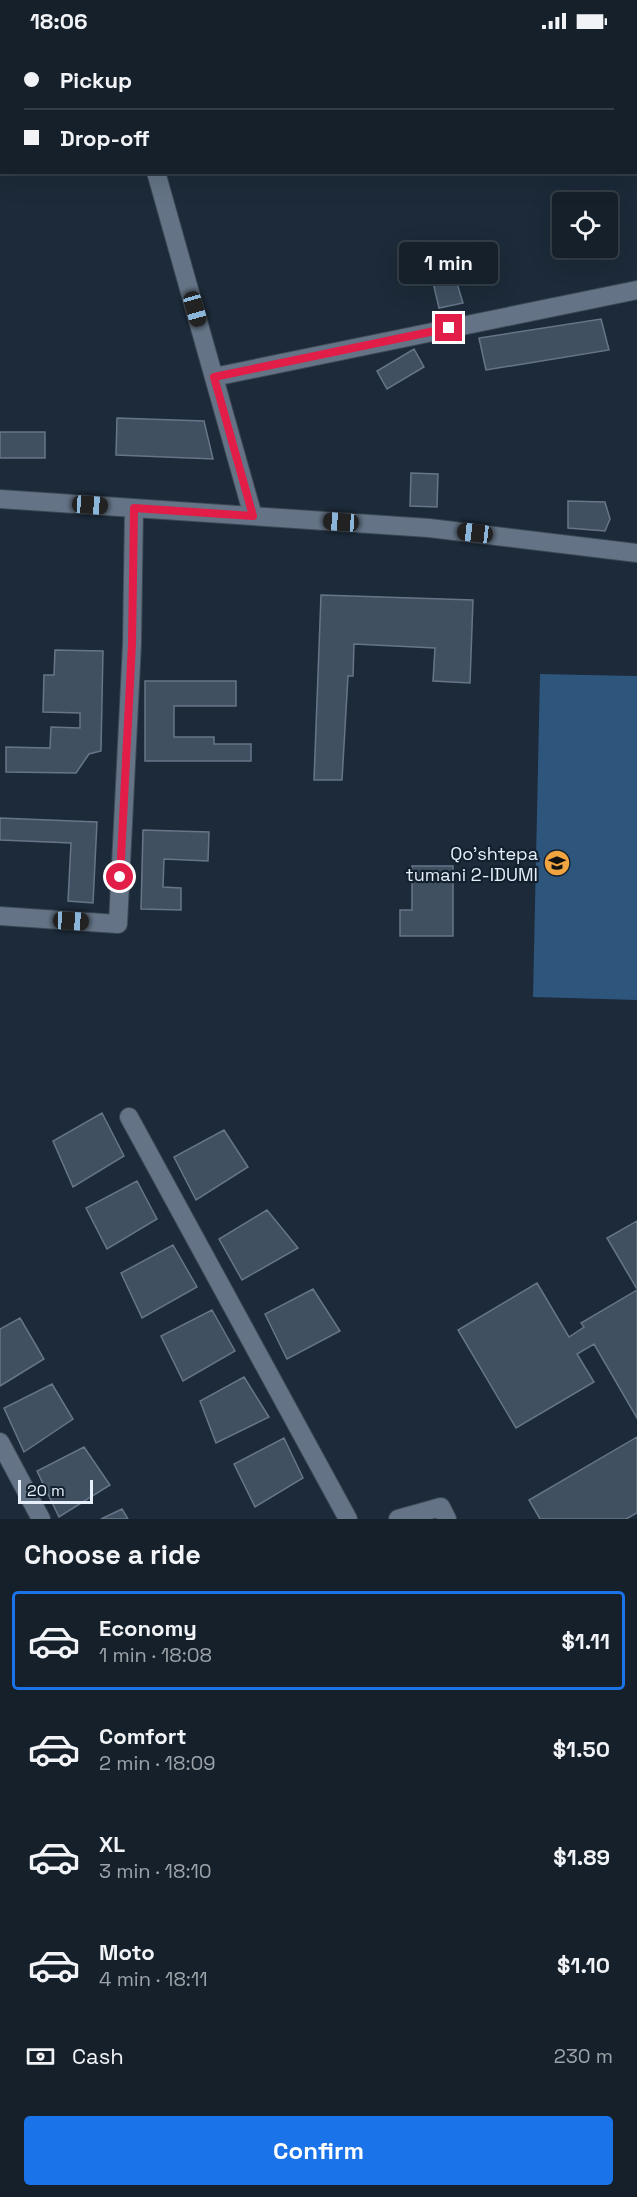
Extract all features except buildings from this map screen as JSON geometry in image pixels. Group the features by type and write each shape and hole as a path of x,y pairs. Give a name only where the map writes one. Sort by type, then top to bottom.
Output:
{"street":[{"path":"157,174 253,516"},
{"path":"214,377 637,290"},
{"path":"0,500 429,528 637,553"},
{"path":"0,916 118,924 132,644 134,508"},
{"path":"129,1117 348,1519"},
{"path":"0,1442 41,1519"},
{"path":"398,1519 441,1507 447,1519"}],"shaded area":[{"path":"540,674 637,676 637,1000 533,997"}],"place":[{"name":"Qo'shtepa tumani 2-IDUMI","path":"557,863"}],"route":[{"path":"120,877 132,644 134,508 253,516 214,377 449,328"}]}
